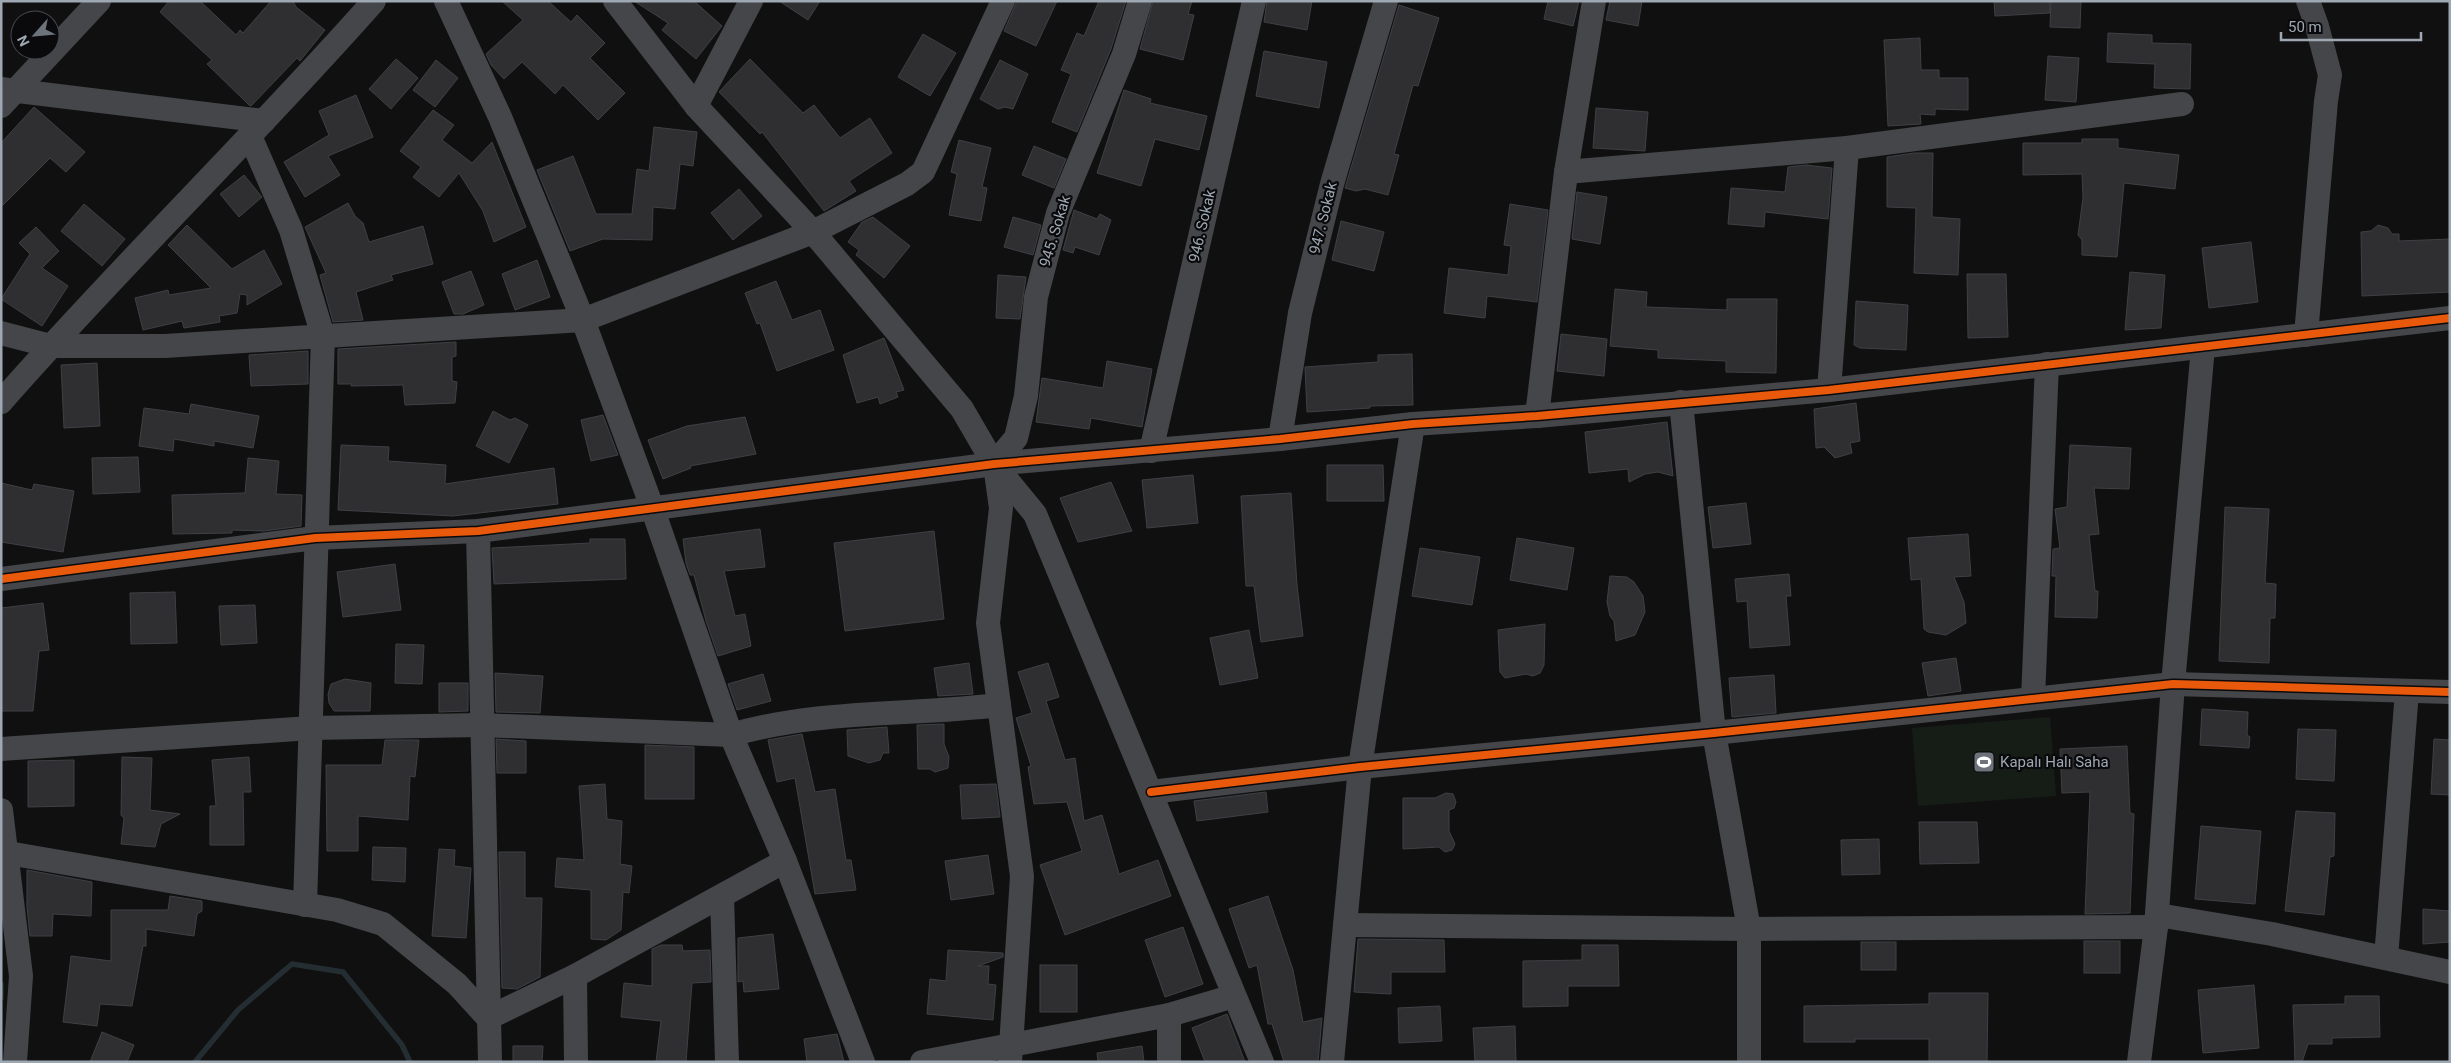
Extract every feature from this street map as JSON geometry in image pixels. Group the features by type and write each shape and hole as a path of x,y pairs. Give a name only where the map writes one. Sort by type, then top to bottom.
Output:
{"street":[{"path":"6,96 99,1"},
{"path":"1,402 51,346 374,1"},
{"path":"446,1 500,117 584,320 731,734 785,861 863,1062"},
{"path":"615,1 696,106 813,232 962,409 994,464 1034,514 1262,1062"},
{"path":"696,106 752,1"},
{"path":"1,333 51,346 165,346 584,320 813,232 907,184 922,172 1003,1"},
{"name":"945. Sokak","path":"994,464 1016,438 1026,396 1036,298 1058,213 1124,54 1140,1"},
{"name":"946. Sokak","path":"1151,450 1254,1"},
{"name":"947. Sokak","path":"1280,439 1300,313 1332,184 1386,1"},
{"path":"1537,416 1566,172 1594,1"},
{"path":"2306,335 2326,101 2330,75 2317,26 2308,1"},
{"path":"6,96 257,128"},
{"path":"1566,172 1848,148 2182,104"},
{"path":"257,128 291,230 323,336 315,538 306,905"},
{"path":"1829,390 1848,148"},
{"path":"1,579 315,538 478,531 653,510 994,464 1280,439 1413,424 1537,416 1829,390 2450,318"},
{"path":"2139,1062 2157,921 2172,684 2203,347"},
{"path":"2033,698 2047,364"},
{"path":"1681,402 1714,734 1749,929 1748,1062"},
{"path":"1332,1062 1360,767 1413,424"},
{"path":"994,464 1001,508 988,623 1022,876 1010,1053"},
{"path":"478,531 490,1062"},
{"path":"1151,792 1360,767 1714,734 2172,684 2450,692"},
{"path":"2386,958 2407,691"},
{"path":"1,749 310,728 481,726 731,734 768,724 812,717 865,713 945,712 999,705"},
{"path":"1,810 8,853 21,976 15,1062"},
{"path":"8,853 337,910 383,924 456,984 488,1018"},
{"path":"488,1018 575,976 785,861"},
{"path":"722,896 727,1062"},
{"path":"1345,925 1749,929 2157,921 2272,934 2450,972"},
{"path":"575,976 576,1062"},
{"path":"922,1062 1010,1053 1169,1015 1234,996"},
{"path":"1169,1015 1169,1062"}],"shaded area":[{"name":"Kapalı Halı Saha","path":"2050,717 2056,796 1918,806 1912,728"}],"building":[{"path":"169,1 200,1 236,35 240,30 243,33 271,1 293,1 296,7 325,30 300,61 297,58 251,106 207,64 212,60 160,12"},
{"path":"502,1 548,1 571,22 577,15 605,43 590,58 625,93 598,120 563,85 555,94 522,62 504,79 491,65 486,54 523,20"},
{"path":"634,1 694,1 722,26 696,59 662,30 668,23"},
{"path":"779,1 820,1 808,20"},
{"path":"1017,1 1057,1 1036,46 1004,31"},
{"path":"1099,1 1126,1 1111,49 1077,132 1052,122 1071,74 1061,70 1077,33 1084,36"},
{"path":"1153,1 1192,1 1188,14 1194,15 1183,60 1140,49"},
{"path":"1267,1 1312,1 1307,30 1264,22"},
{"path":"1548,1 1579,1 1573,26 1544,19"},
{"path":"1610,1 1642,1 1638,26 1606,20"},
{"path":"1994,1 2050,1 2050,13 1995,16"},
{"path":"2051,1 2081,1 2080,28 2050,27"},
{"path":"1399,5 1439,18 1418,86 1413,85 1394,154 1399,155 1388,195 1365,189 1356,191 1345,188"},
{"path":"2108,33 2152,35 2152,43 2191,44 2190,89 2154,88 2155,64 2107,62"},
{"path":"923,34 956,53 930,96 898,77"},
{"path":"1920,38 1921,70 1939,70 1939,78 1968,78 1968,110 1935,109 1935,115 1920,114 1921,124 1888,126 1884,40"},
{"path":"1264,51 1327,62 1319,108 1256,96"},
{"path":"2048,56 2079,58 2076,102 2045,100"},
{"path":"396,59 418,78 391,109 369,89"},
{"path":"750,59 803,113 814,105 840,138 870,118 892,153 849,181 856,191 824,211 762,132 760,134 719,92"},
{"path":"436,60 458,78 435,107 413,90"},
{"path":"1000,60 1028,74 1013,109 1005,107 998,109 980,99"},
{"path":"1124,90 1151,99 1150,103 1207,116 1199,150 1155,139 1141,186 1097,173"},
{"path":"356,95 373,137 328,156 340,175 305,197 284,162 329,135 319,111"},
{"path":"34,107 85,152 66,172 50,158 1,207 1,143"},
{"path":"1596,108 1648,112 1645,151 1593,148"},
{"path":"433,110 454,125 442,140 472,163 492,142 526,227 494,242 483,211 459,173 439,197 413,177 421,167 400,151"},
{"path":"654,127 697,132 693,166 680,164 675,209 653,207 652,240 603,239 570,251 537,170 573,156 596,214 632,214 637,169 649,171"},
{"path":"2082,139 2118,139 2118,148 2179,155 2175,189 2124,183 2117,257 2082,255 2082,240 2078,235 2083,198 2082,174 2023,175 2023,143 2082,143"},
{"path":"959,140 991,148 982,187 987,188 981,221 949,215 957,174 951,172"},
{"path":"1034,146 1066,159 1054,188 1022,175"},
{"path":"1914,153 1933,153 1932,217 1960,219 1958,275 1914,273 1916,208 1887,207 1887,157"},
{"path":"1806,165 1832,168 1828,219 1765,212 1764,227 1728,224 1731,188 1785,192 1788,167"},
{"path":"244,175 262,197 239,217 220,194"},
{"path":"739,189 762,216 733,240 711,213"},
{"path":"1577,192 1607,197 1600,244 1572,239"},
{"path":"348,203 355,216 363,223 369,242 423,226 433,264 391,275 393,280 356,292 363,320 333,322 320,275 326,273 305,227"},
{"path":"84,204 125,239 102,266 61,231"},
{"path":"1510,204 1548,210 1537,302 1487,296 1485,318 1444,313 1449,268 1508,275 1511,246 1504,245"},
{"path":"1074,210 1097,219 1100,214 1111,220 1099,255 1075,247 1073,253 1063,250"},
{"path":"873,217 910,246 884,278 856,255 859,250 848,242 862,222"},
{"path":"1013,217 1041,225 1033,255 1004,247"},
{"path":"1341,221 1384,232 1374,271 1332,260"},
{"path":"187,225 232,269 264,250 282,284 247,305 247,295 240,294 237,313 219,316 220,322 184,328 182,321 143,330 135,298 168,290 169,295 211,288 168,245"},
{"path":"2378,225 2388,228 2392,234 2399,234 2399,241 2450,239 2450,292 2362,296 2361,232 2371,231"},
{"path":"36,227 59,251 42,268 68,286 42,326 1,299 30,254 19,243"},
{"path":"2251,242 2258,302 2209,308 2202,248"},
{"path":"537,260 550,297 515,310 502,274"},
{"path":"471,271 484,305 463,314 454,314 442,282"},
{"path":"2130,272 2165,275 2161,328 2125,330"},
{"path":"1967,274 2006,274 2008,337 1968,338"},
{"path":"998,275 1026,277 1020,319 996,318"},
{"path":"776,281 792,320 820,310 834,350 777,371 760,323 757,324 745,293"},
{"path":"1615,289 1647,292 1646,307 1727,310 1727,299 1777,299 1776,373 1726,372 1726,361 1658,358 1658,350 1610,346"},
{"path":"1856,301 1908,305 1906,350 1860,348 1854,345"},
{"path":"1561,334 1607,339 1604,376 1557,371"},
{"path":"884,338 904,390 896,392 898,397 880,404 878,397 857,403 843,355"},
{"path":"456,342 456,356 452,357 452,381 457,382 455,403 405,405 403,385 351,386 352,384 338,384 338,349"},
{"path":"308,351 308,384 251,386 249,355"},
{"path":"1412,354 1413,405 1370,406 1370,408 1307,412 1305,367 1378,362 1378,355"},
{"path":"1107,361 1152,369 1142,427 1091,418 1089,429 1036,422 1042,378 1103,388"},
{"path":"97,363 100,426 64,428 61,365"},
{"path":"1856,403 1860,441 1850,443 1852,453 1835,458 1824,447 1816,448 1814,409"},
{"path":"191,404 259,416 253,448 214,441 214,446 174,439 173,451 139,446 144,408 189,414"},
{"path":"493,411 510,420 515,418 528,425 509,463 476,446"},
{"path":"603,415 618,455 591,461 581,420"},
{"path":"745,417 756,454 690,466 691,468 663,479 648,440 687,426"},
{"path":"1667,422 1673,476 1658,472 1645,474 1629,482 1628,469 1589,473 1585,432"},
{"path":"341,445 389,447 388,461 446,465 445,484 554,468 558,504 453,516 338,510"},
{"path":"2070,445 2131,448 2129,489 2094,488 2099,534 2089,535 2095,591 2098,591 2097,618 2055,617 2056,576 2052,576 2053,549 2060,548 2055,509 2067,507"},
{"path":"138,457 140,492 93,494 92,458"},
{"path":"248,458 279,461 276,494 302,495 301,526 264,531 232,530 232,533 173,534 172,495 245,493"},
{"path":"1327,465 1383,465 1384,501 1327,501"},
{"path":"1193,475 1198,523 1147,528 1142,480"},
{"path":"1111,482 1132,531 1078,542 1060,498"},
{"path":"1,483 32,490 34,484 74,491 63,552 1,542"},
{"path":"1291,493 1297,585 1303,636 1261,642 1254,586 1246,586 1241,496"},
{"path":"1746,503 1751,544 1713,548 1708,507"},
{"path":"2225,507 2269,509 2265,583 2276,584 2275,618 2270,618 2269,663 2219,661"},
{"path":"760,529 765,567 724,571 735,616 745,614 751,646 718,656 706,621 694,575 690,575 686,563 683,539"},
{"path":"934,531 944,619 845,631 834,543"},
{"path":"1968,534 1971,576 1954,577 1964,602 1966,623 1946,635 1928,632 1924,629 1921,579 1911,580 1908,538"},
{"path":"1517,538 1574,548 1567,590 1510,580"},
{"path":"590,539 625,539 626,579 494,584 492,548 590,543"},
{"path":"1420,548 1480,557 1472,605 1412,596"},
{"path":"395,564 401,610 343,617 337,572"},
{"path":"1789,574 1791,596 1786,596 1790,645 1750,648 1747,601 1737,602 1735,579"},
{"path":"1610,576 1627,577 1634,582 1643,596 1645,612 1635,635 1616,641 1614,621 1610,616 1607,602"},
{"path":"175,592 177,643 131,644 130,593"},
{"path":"43,603 49,650 39,651 33,711 1,711 1,608"},
{"path":"255,605 257,643 221,645 219,606"},
{"path":"1545,624 1544,665 1540,673 1533,676 1526,674 1505,678 1500,672 1498,630"},
{"path":"1249,630 1258,678 1220,685 1210,638"},
{"path":"396,644 424,645 422,684 395,683"},
{"path":"1956,658 1961,691 1928,696 1922,663"},
{"path":"969,663 973,694 938,696 934,668"},
{"path":"1048,663 1059,697 1046,701 1065,760 1075,758 1084,821 1102,815 1119,874 1158,860 1171,896 1065,935 1040,865 1082,851 1067,802 1034,804 1028,767 1031,766 1016,718 1032,713 1018,672"},
{"path":"495,673 543,676 540,713 496,712"},
{"path":"763,674 771,701 737,710 728,684"},
{"path":"1774,675 1776,713 1732,717 1729,678"},
{"path":"345,679 371,683 370,711 334,711 329,703 328,694 331,684"},
{"path":"439,683 468,683 468,711 439,712"},
{"path":"2202,709 2248,712 2247,735 2250,737 2249,748 2200,745"},
{"path":"944,724 944,744 949,757 948,768 935,772 930,769 918,769 917,725"},
{"path":"887,727 889,753 883,753 880,760 869,763 848,756 847,730"},
{"path":"2298,729 2336,730 2334,781 2296,779"},
{"path":"802,734 815,792 835,789 846,860 851,860 856,890 815,894 795,778 777,782 768,740"},
{"path":"496,739 526,741 526,773 497,773"},
{"path":"2434,739 2450,740 2450,795 2431,794"},
{"path":"385,740 419,740 415,777 410,776 408,820 358,816 358,851 327,851 326,765 382,765"},
{"path":"645,745 694,747 694,799 645,799"},
{"path":"2127,746 2130,813 2134,814 2130,913 2085,914 2090,792 2062,793 2060,749"},
{"path":"122,757 152,758 150,810 180,814 161,824 155,847 121,844 124,818 121,815"},
{"path":"249,757 251,792 243,792 244,845 210,845 210,806 216,806 212,760"},
{"path":"74,760 74,806 28,807 28,761"},
{"path":"605,784 607,819 622,821 620,864 632,866 629,893 623,892 621,930 606,940 591,939 591,890 555,887 557,858 584,860 579,786"},
{"path":"996,784 1000,817 962,819 960,785"},
{"path":"1266,792 1268,812 1197,821 1194,801"},
{"path":"1446,793 1453,794 1456,802 1454,808 1449,810 1449,831 1455,844 1452,850 1445,852 1439,847 1403,849 1403,798 1435,798"},
{"path":"2296,811 2335,813 2334,856 2330,857 2324,915 2285,911"},
{"path":"1919,822 1977,822 1979,863 1920,864"},
{"path":"2201,826 2261,831 2255,904 2195,899"},
{"path":"1879,839 1880,874 1842,875 1841,840"},
{"path":"373,847 406,848 405,882 372,880"},
{"path":"439,849 455,850 454,866 471,868 466,938 432,936"},
{"path":"499,852 525,852 525,898 542,898 540,977 517,989 502,988"},
{"path":"988,855 994,894 951,900 945,861"},
{"path":"27,870 92,882 91,916 53,914 52,936 30,936 27,907"},
{"path":"170,896 202,901 202,911 197,914 194,936 146,929 146,946 143,946 132,1006 100,1004 97,1026 63,1022 71,956 111,961 111,910 168,910"},
{"path":"1268,896 1293,970 1303,1022 1322,1018 1318,1062 1284,1062 1272,1024 1268,1024 1257,965 1249,968 1229,909"},
{"path":"2423,909 2450,911 2450,942 2423,944"},
{"path":"1183,927 1203,984 1165,997 1145,940"},
{"path":"773,934 779,989 744,992 743,981 738,982 738,938"},
{"path":"1358,939 1444,940 1445,972 1391,972 1391,994 1354,992"},
{"path":"2084,941 2120,941 2120,973 2084,973"},
{"path":"1861,942 1896,942 1896,970 1861,970"},
{"path":"661,945 682,945 683,951 710,950 711,982 692,983 686,1062 656,1062 661,1021 621,1017 624,983 652,986 652,949"},
{"path":"1582,945 1618,945 1619,986 1568,986 1568,1006 1523,1007 1523,961 1582,960"},
{"path":"948,950 1003,953 1003,957 978,966 989,966 988,984 996,985 993,1020 927,1014 930,979 946,981"},
{"path":"1040,965 1077,965 1077,1012 1040,1012"},
{"path":"2254,985 2259,1048 2203,1053 2198,990"},
{"path":"1929,993 1988,993 1987,1062 1929,1062 1929,1039 1855,1039 1855,1042 1804,1042 1804,1006 1929,1004"},
{"path":"2345,996 2379,996 2380,1037 2332,1038 2332,1044 2308,1044 2302,1062 2295,1062 2293,1005 2345,1004"},
{"path":"1440,1006 1442,1041 1399,1043 1398,1008"},
{"path":"1227,1014 1245,1062 1205,1062 1192,1028"},
{"path":"1515,1026 1516,1062 1475,1062 1473,1028"},
{"path":"102,1032 134,1045 127,1062 90,1062"},
{"path":"837,1034 844,1062 807,1062 804,1039"},
{"path":"513,1046 543,1046 542,1062 513,1062"},
{"path":"1142,1046 1144,1062 1098,1062 1097,1053"}],"waterway":[{"path":"195,1062 238,1010 292,964 343,972 402,1045 410,1062"},
{"path":"1,984 1,998"}],"cycle path":[{"path":"1,579 315,538 478,531 994,464 1280,439 1413,424 1537,416 1829,390 2450,318"},
{"path":"1151,792 1360,767 1714,733 2173,684 2450,692"}],"place":[{"name":"Kapalı Halı Saha","path":"1984,762"}]}
